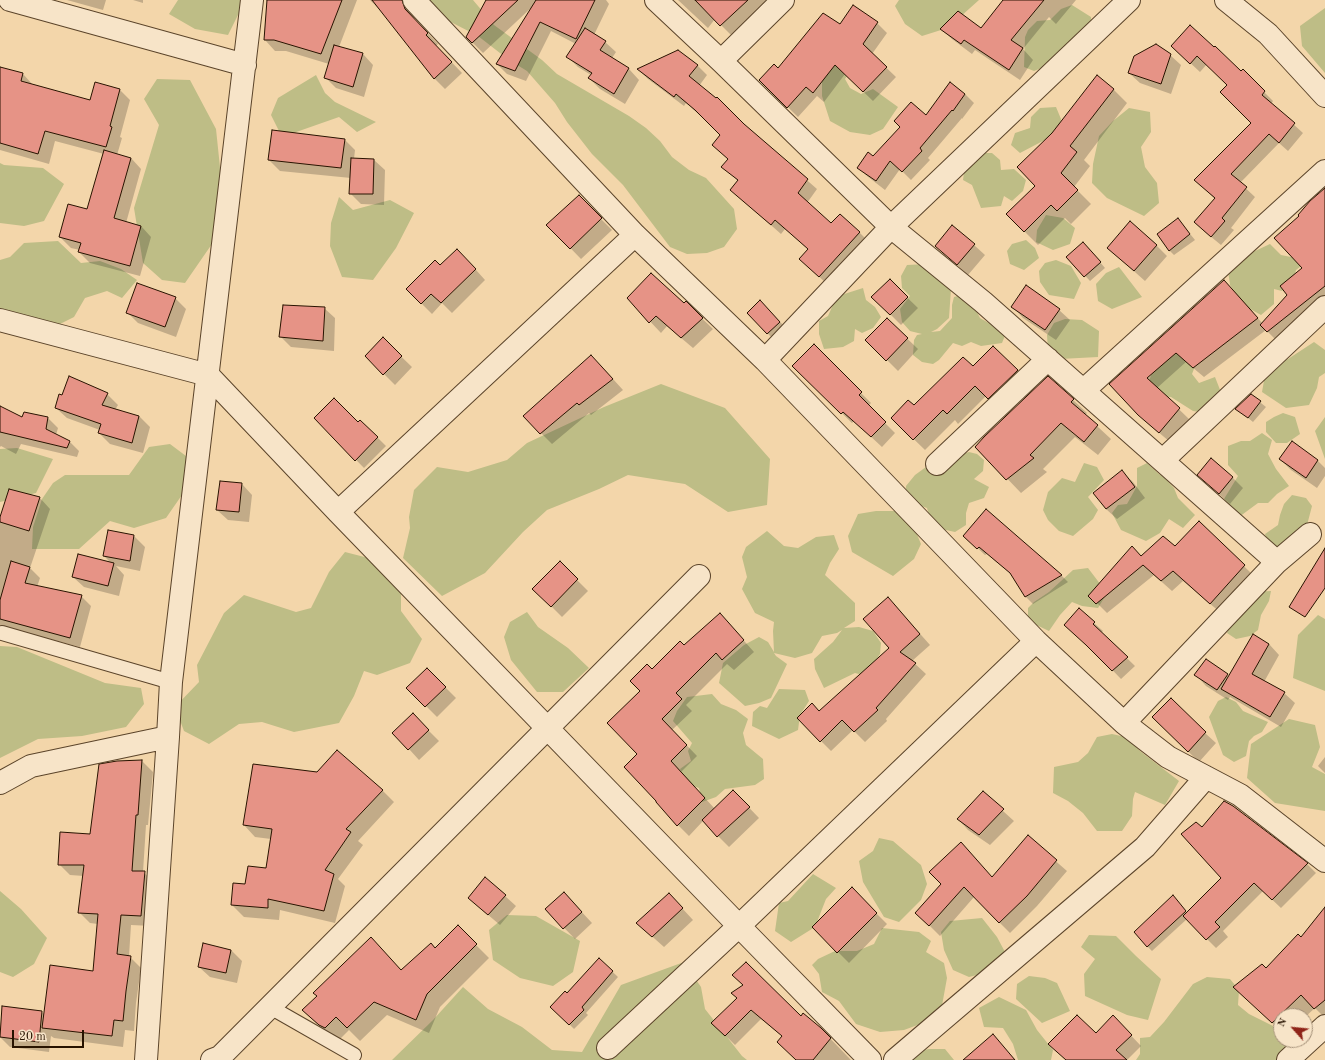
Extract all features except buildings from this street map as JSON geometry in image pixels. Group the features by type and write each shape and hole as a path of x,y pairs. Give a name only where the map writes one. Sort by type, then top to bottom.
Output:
{"street":[{"path":"10,0 245,64"},
{"path":"146,1060 171,682 252,0"},
{"path":"414,0 635,235 765,360 1036,641 1124,723 1168,758 1240,794 1325,860"},
{"path":"656,0 721,61 891,227 983,302 1277,562"},
{"path":"721,61 783,0"},
{"path":"765,360 891,227 1129,0"},
{"path":"1226,0 1268,34 1325,96"},
{"path":"1084,390 1325,171"},
{"path":"338,512 635,235"},
{"path":"1163,460 1325,307"},
{"path":"0,320 208,375 338,512 870,1060"},
{"path":"937,464 1048,359"},
{"path":"1124,723 1277,562 1310,534"},
{"path":"212,1060 220,1057 699,576"},
{"path":"608,1048 739,926 1036,641"},
{"path":"0,783 31,766 168,737"},
{"path":"895,1060 1145,847 1206,777"},
{"path":"1288,1060 1325,1026"}],"lane":[{"path":"2,633 171,682"},
{"path":"270,1007 354,1055"}],"shaded area":[{"path":"178,0 242,0 242,7 228,35 195,29 169,14"},
{"path":"408,0 473,0 494,25 542,60 557,74 629,116 646,128 660,141 672,157 689,170 706,178 734,209 737,229 724,247 707,253 687,254 670,247 623,185 592,154 567,122 555,103 527,71 509,60 478,36"},
{"path":"899,0 979,0 960,17 941,30 922,36 905,24 895,6"},
{"path":"1072,5 1091,17 1091,29 1044,67 1034,71 1024,67 1025,37 1028,30 1037,21 1050,20 1061,9"},
{"path":"1325,8 1325,73 1302,46 1300,26"},
{"path":"833,60 853,67 845,79 850,88 861,94 873,89 898,107 883,129 870,135 850,132 830,121 822,96 822,76"},
{"path":"316,75 325,93 335,102 376,122 357,132 339,117 282,137 271,115 278,98"},
{"path":"157,79 190,80 216,129 221,177 214,241 185,283 162,280 143,263 134,208 159,125 144,99"},
{"path":"1056,107 1061,119 1060,132 1020,153 1011,145 1015,133 1030,128 1031,117 1040,108"},
{"path":"1129,108 1150,112 1151,132 1141,147 1145,167 1157,183 1159,203 1144,216 1107,198 1092,183 1093,164 1099,136 1113,121"},
{"path":"980,153 992,153 1000,160 1001,170 1014,169 1026,180 1023,191 1012,201 1004,196 1001,206 981,208 972,185 963,180 965,165"},
{"path":"0,163 4,165 43,168 64,184 44,221 24,226 0,223"},
{"path":"339,197 353,210 390,200 414,213 396,248 373,280 342,277 330,246 331,223"},
{"path":"1046,215 1063,218 1075,228 1070,244 1053,250 1036,242 1037,230"},
{"path":"1026,240 1035,248 1039,258 1024,270 1010,264 1007,251 1012,244"},
{"path":"58,241 81,263 100,261 121,269 137,280 122,298 107,291 85,298 74,317 54,327 0,314 0,260 10,257 24,243"},
{"path":"1270,244 1281,255 1291,257 1300,254 1305,263 1296,270 1294,279 1282,291 1274,289 1274,304 1261,315 1243,305 1230,285 1228,270 1240,258"},
{"path":"1056,260 1071,266 1081,283 1074,299 1049,295 1040,282 1039,271 1045,263"},
{"path":"927,264 951,289 949,318 937,329 931,332 940,331 952,318 952,305 954,297 961,295 976,310 980,318 1006,333 1002,343 981,346 971,342 962,346 953,343 939,360 933,364 922,362 913,355 914,340 917,335 922,334 910,331 902,322 900,309 910,296 902,288 901,276 907,265"},
{"path":"1119,267 1142,297 1112,309 1098,301 1096,284 1106,273"},
{"path":"863,288 866,300 875,307 881,317 873,328 862,333 855,329 854,341 843,347 824,349 819,334 819,321 828,316 835,297"},
{"path":"1065,319 1082,320 1099,331 1098,357 1060,359 1048,351 1047,335 1054,323"},
{"path":"1314,342 1325,350 1325,373 1319,377 1317,388 1309,405 1286,408 1262,392 1265,375 1281,361 1288,359"},
{"path":"1171,348 1197,361 1192,374 1199,383 1215,377 1224,400 1205,413 1193,411 1171,397 1157,396 1149,381 1154,367"},
{"path":"661,384 725,408 770,459 767,505 728,512 685,484 628,475 599,489 547,510 523,532 485,573 442,596 403,558 410,528 409,517 414,490 437,467 468,472 507,460 527,443 604,407"},
{"path":"1283,413 1295,417 1300,434 1287,443 1276,443 1266,432 1266,422"},
{"path":"1325,417 1325,459 1315,431"},
{"path":"1262,433 1272,440 1268,454 1276,469 1289,486 1277,494 1268,503 1258,503 1239,517 1224,499 1238,476 1228,465 1228,446 1241,441 1250,441"},
{"path":"170,444 190,459 184,492 166,518 134,528 110,521 79,549 32,549 33,527 42,499 53,483 65,475 129,475 149,447"},
{"path":"17,448 53,459 36,493 0,502 0,449"},
{"path":"969,452 977,454 984,460 983,471 974,479 989,487 984,498 969,503 966,513 966,525 955,532 937,528 931,522 927,508 905,500 906,486 915,475 926,467 934,468 959,455"},
{"path":"1084,463 1097,467 1104,480 1088,497 1098,510 1093,519 1073,536 1059,531 1048,520 1043,510 1048,492 1062,478 1075,482"},
{"path":"1147,463 1165,478 1174,488 1178,498 1195,515 1183,528 1169,519 1160,533 1146,541 1121,530 1112,513 1118,505 1127,504 1137,486 1137,468"},
{"path":"1292,495 1306,498 1312,506 1306,529 1279,551 1270,549 1265,534 1278,525 1284,504"},
{"path":"876,511 896,511 911,520 921,544 914,559 893,576 852,552 848,536 858,514"},
{"path":"767,531 784,546 798,548 816,537 834,535 839,549 830,563 825,575 855,603 855,621 844,628 859,627 873,631 881,643 880,654 866,676 855,673 824,688 815,669 814,659 833,642 842,630 837,633 822,636 812,653 795,658 774,653 787,664 771,698 759,703 745,706 719,683 723,663 744,645 759,637 768,642 774,652 774,622 755,613 742,589 747,577 742,557 746,547"},
{"path":"345,552 380,561 401,589 401,611 422,639 410,663 377,675 364,671 354,696 339,723 294,732 262,722 239,724 209,744 184,731 175,707 199,682 197,665 224,613 244,595 296,612 311,608 329,572"},
{"path":"1088,568 1107,593 1098,608 1082,606 1072,602 1060,615 1049,631 1028,621 1028,608 1034,602 1049,592 1073,570"},
{"path":"1271,591 1269,601 1261,615 1258,630 1250,636 1236,639 1227,633 1233,615 1252,592"},
{"path":"527,612 538,627 568,648 589,668 563,692 537,692 511,660 504,637 510,622"},
{"path":"1318,615 1325,619 1325,691 1293,678 1298,635"},
{"path":"0,646 17,647 105,683 141,688 144,704 126,727 82,736 38,739 0,758"},
{"path":"779,689 805,690 809,701 800,715 798,730 779,739 752,726 753,712 760,706 767,708"},
{"path":"712,694 721,704 736,710 748,719 743,733 746,745 763,759 764,779 755,785 725,789 716,797 702,802 699,788 687,784 680,769 691,761 688,751 692,743 673,721 677,711 687,697"},
{"path":"1226,697 1236,702 1243,711 1268,722 1262,732 1254,736 1249,741 1246,756 1234,762 1223,755 1209,717 1218,701"},
{"path":"1289,719 1315,725 1320,747 1312,767 1325,774 1325,811 1275,803 1247,778 1251,744"},
{"path":"1112,734 1130,738 1140,751 1179,781 1165,805 1135,792 1132,816 1122,831 1097,831 1083,813 1068,801 1053,793 1054,767 1078,762 1088,753 1097,737"},
{"path":"879,838 893,841 921,865 927,884 921,900 899,922 884,917 863,882 859,861 873,851"},
{"path":"813,874 836,888 826,899 815,927 791,942 775,931 779,903 788,901"},
{"path":"0,891 21,909 47,938 34,964 13,977 0,972"},
{"path":"507,915 536,916 580,941 573,972 553,986 520,978 493,960 489,930"},
{"path":"982,918 997,937 1005,952 985,973 969,977 953,970 944,950 941,932 950,921"},
{"path":"882,928 919,932 931,941 926,952 944,963 947,978 941,1011 923,1023 904,1030 880,1032 856,1024 839,1001 822,992 819,974 812,965 818,959 835,951 857,951 874,944"},
{"path":"1089,935 1116,936 1161,979 1148,1020 1127,1015 1085,996 1084,974 1095,959 1081,947"},
{"path":"684,962 701,987 705,1009 742,1056 747,1060 392,1060 433,1020 463,987 488,1009 522,1027 552,1050 582,1052 621,985"},
{"path":"1029,976 1045,978 1057,983 1070,1011 1042,1023 1016,999 1017,984"},
{"path":"1207,977 1230,979 1239,990 1238,1005 1249,1014 1273,1026 1273,1048 1286,1048 1287,1050 1277,1060 1136,1060 1140,1054 1140,1038 1150,1037 1164,1022 1193,984"},
{"path":"999,997 1026,1010 1037,1030 1053,1050 1051,1060 1018,1060 1013,1044 1003,1028 984,1027 979,1008"},
{"path":"929,1049 945,1049 954,1060 909,1060 914,1052"}]}
